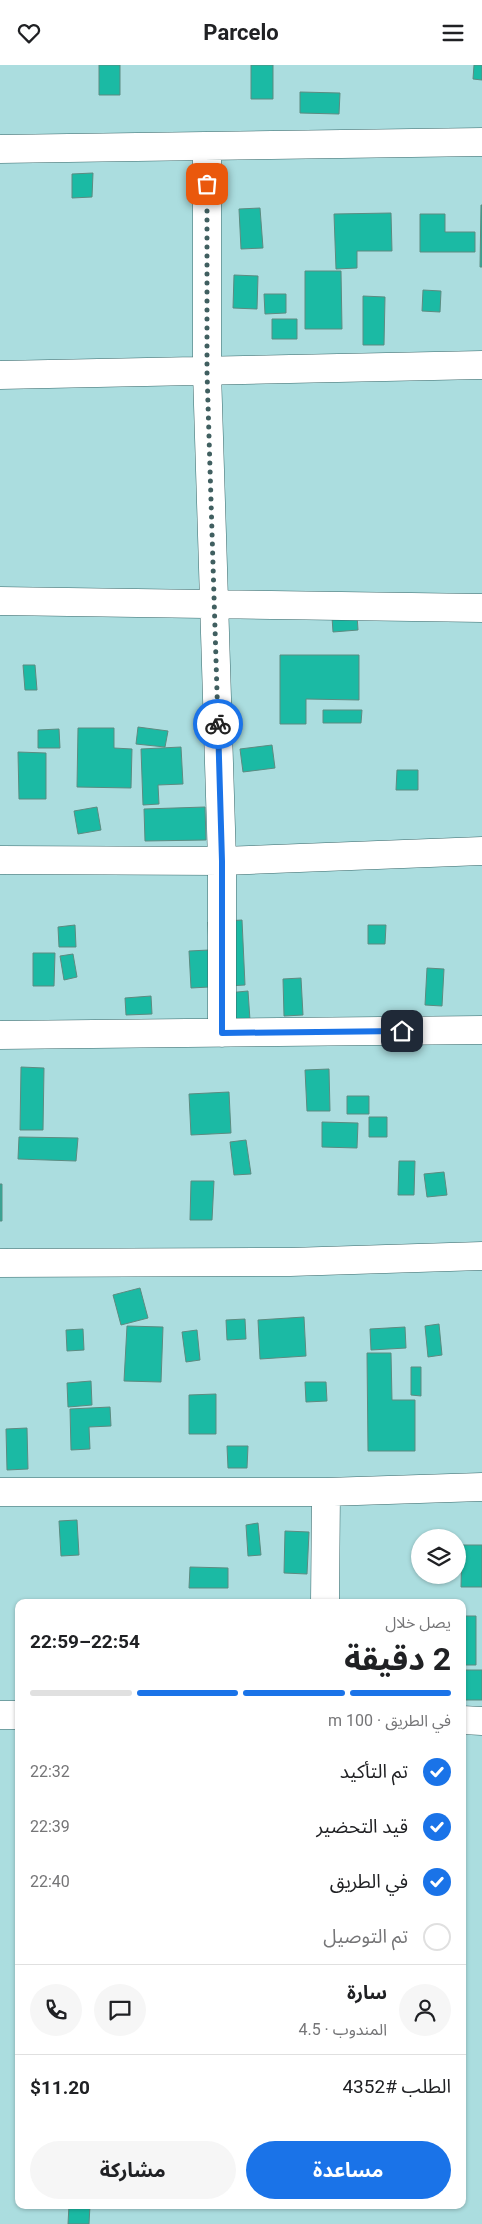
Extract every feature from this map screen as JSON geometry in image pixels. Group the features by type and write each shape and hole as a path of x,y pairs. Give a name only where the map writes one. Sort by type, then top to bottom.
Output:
{"street":[{"path":"0,149 482,142"},
{"path":"207,146 207,372 222,861 222,1033"},
{"path":"0,375 482,365"},
{"path":"0,601 482,608"},
{"path":"0,860 222,861 482,851"},
{"path":"0,1035 482,1030"},
{"path":"0,1263 290,1262 482,1256"},
{"path":"0,1492 326,1492 482,1487"},
{"path":"325,1599 326,1492"},
{"path":"0,1715 15,1715"},
{"path":"466,1720 482,1721"}],"building":[{"path":"99,65 120,65 120,95 99,95"},
{"path":"251,65 273,65 273,99 251,99"},
{"path":"474,65 482,65 482,80 473,79"},
{"path":"300,92 340,93 339,114 300,113"},
{"path":"93,173 92,197 72,198 72,174"},
{"path":"481,205 482,267 480,267"},
{"path":"260,208 263,248 241,249 239,209"},
{"path":"391,213 392,251 357,251 357,268 336,269 334,214"},
{"path":"420,214 445,214 445,232 475,232 475,252 420,252"},
{"path":"305,271 341,271 342,329 305,329"},
{"path":"234,275 258,276 257,309 233,308"},
{"path":"423,290 441,291 440,312 422,311"},
{"path":"264,294 286,294 286,313 265,314"},
{"path":"363,296 385,297 384,345 363,345"},
{"path":"272,319 297,319 297,339 272,339"},
{"path":"357,615 358,630 333,632 332,617"},
{"path":"280,655 359,655 359,700 306,699 306,724 280,724"},
{"path":"23,665 35,665 37,690 25,690"},
{"path":"323,710 362,710 361,723 323,723"},
{"path":"138,727 168,731 165,747 136,744"},
{"path":"78,728 114,728 114,748 132,749 131,788 77,787"},
{"path":"59,729 60,748 38,748 38,730"},
{"path":"272,745 275,768 243,772 240,749"},
{"path":"181,747 183,784 158,785 159,804 143,805 141,749"},
{"path":"18,752 46,753 46,799 19,799"},
{"path":"397,770 418,770 418,790 396,790"},
{"path":"97,807 101,830 78,834 74,811"},
{"path":"205,807 206,840 145,841 144,809"},
{"path":"242,920 245,985 191,988 189,951 209,950 208,922"},
{"path":"75,925 76,947 59,947 58,927"},
{"path":"368,925 386,925 385,944 368,944"},
{"path":"33,953 55,953 54,986 33,986"},
{"path":"73,954 77,977 64,980 60,956"},
{"path":"427,968 444,969 442,1006 425,1005"},
{"path":"301,978 303,1015 284,1016 283,979"},
{"path":"248,991 250,1020 229,1022 227,993"},
{"path":"151,996 152,1014 126,1015 125,998"},
{"path":"21,1067 44,1068 43,1130 20,1130"},
{"path":"329,1069 330,1111 307,1111 305,1070"},
{"path":"229,1092 231,1133 191,1135 189,1094"},
{"path":"347,1096 369,1096 369,1114 347,1114"},
{"path":"369,1117 387,1117 387,1137 369,1137"},
{"path":"322,1122 358,1123 357,1148 322,1147"},
{"path":"19,1137 78,1138 76,1161 18,1159"},
{"path":"246,1140 251,1174 234,1175 230,1142"},
{"path":"399,1161 415,1161 414,1195 398,1195"},
{"path":"444,1172 447,1195 427,1197 424,1174"},
{"path":"191,1181 214,1181 212,1220 190,1220"},
{"path":"0,1184 2,1184 2,1221 0,1221"},
{"path":"140,1288 148,1318 121,1325 113,1295"},
{"path":"304,1317 306,1356 260,1359 258,1320"},
{"path":"245,1319 246,1339 227,1340 226,1320"},
{"path":"439,1324 442,1355 428,1357 425,1326"},
{"path":"127,1326 163,1327 161,1382 124,1381"},
{"path":"405,1327 406,1348 371,1350 370,1329"},
{"path":"83,1329 84,1350 67,1351 66,1330"},
{"path":"197,1330 200,1360 186,1362 182,1332"},
{"path":"367,1353 391,1353 392,1400 415,1400 415,1451 368,1451"},
{"path":"411,1367 421,1367 421,1396 411,1395"},
{"path":"91,1381 92,1405 68,1407 67,1383"},
{"path":"305,1382 326,1382 327,1401 306,1402"},
{"path":"216,1394 216,1434 189,1434 189,1395"},
{"path":"110,1407 111,1426 89,1427 90,1449 71,1450 70,1409"},
{"path":"27,1428 28,1469 7,1470 6,1429"},
{"path":"227,1446 248,1446 247,1468 228,1468"},
{"path":"77,1520 79,1555 61,1556 59,1521"},
{"path":"258,1523 261,1555 248,1556 246,1525"},
{"path":"285,1531 309,1532 307,1574 284,1573"},
{"path":"466,1545 482,1545 482,1587 461,1587 461,1584 466,1584"},
{"path":"190,1567 228,1568 228,1588 189,1588"},
{"path":"466,1616 476,1616 476,1665 466,1665"},
{"path":"466,1670 482,1670 482,1700 466,1700"},
{"path":"69,2209 90,2209 89,2224 68,2224"}],"way so far":[{"path":"207,184 207,372 218,724"}],"route":[{"path":"218,724 222,861 222,1033 402,1031"}]}
